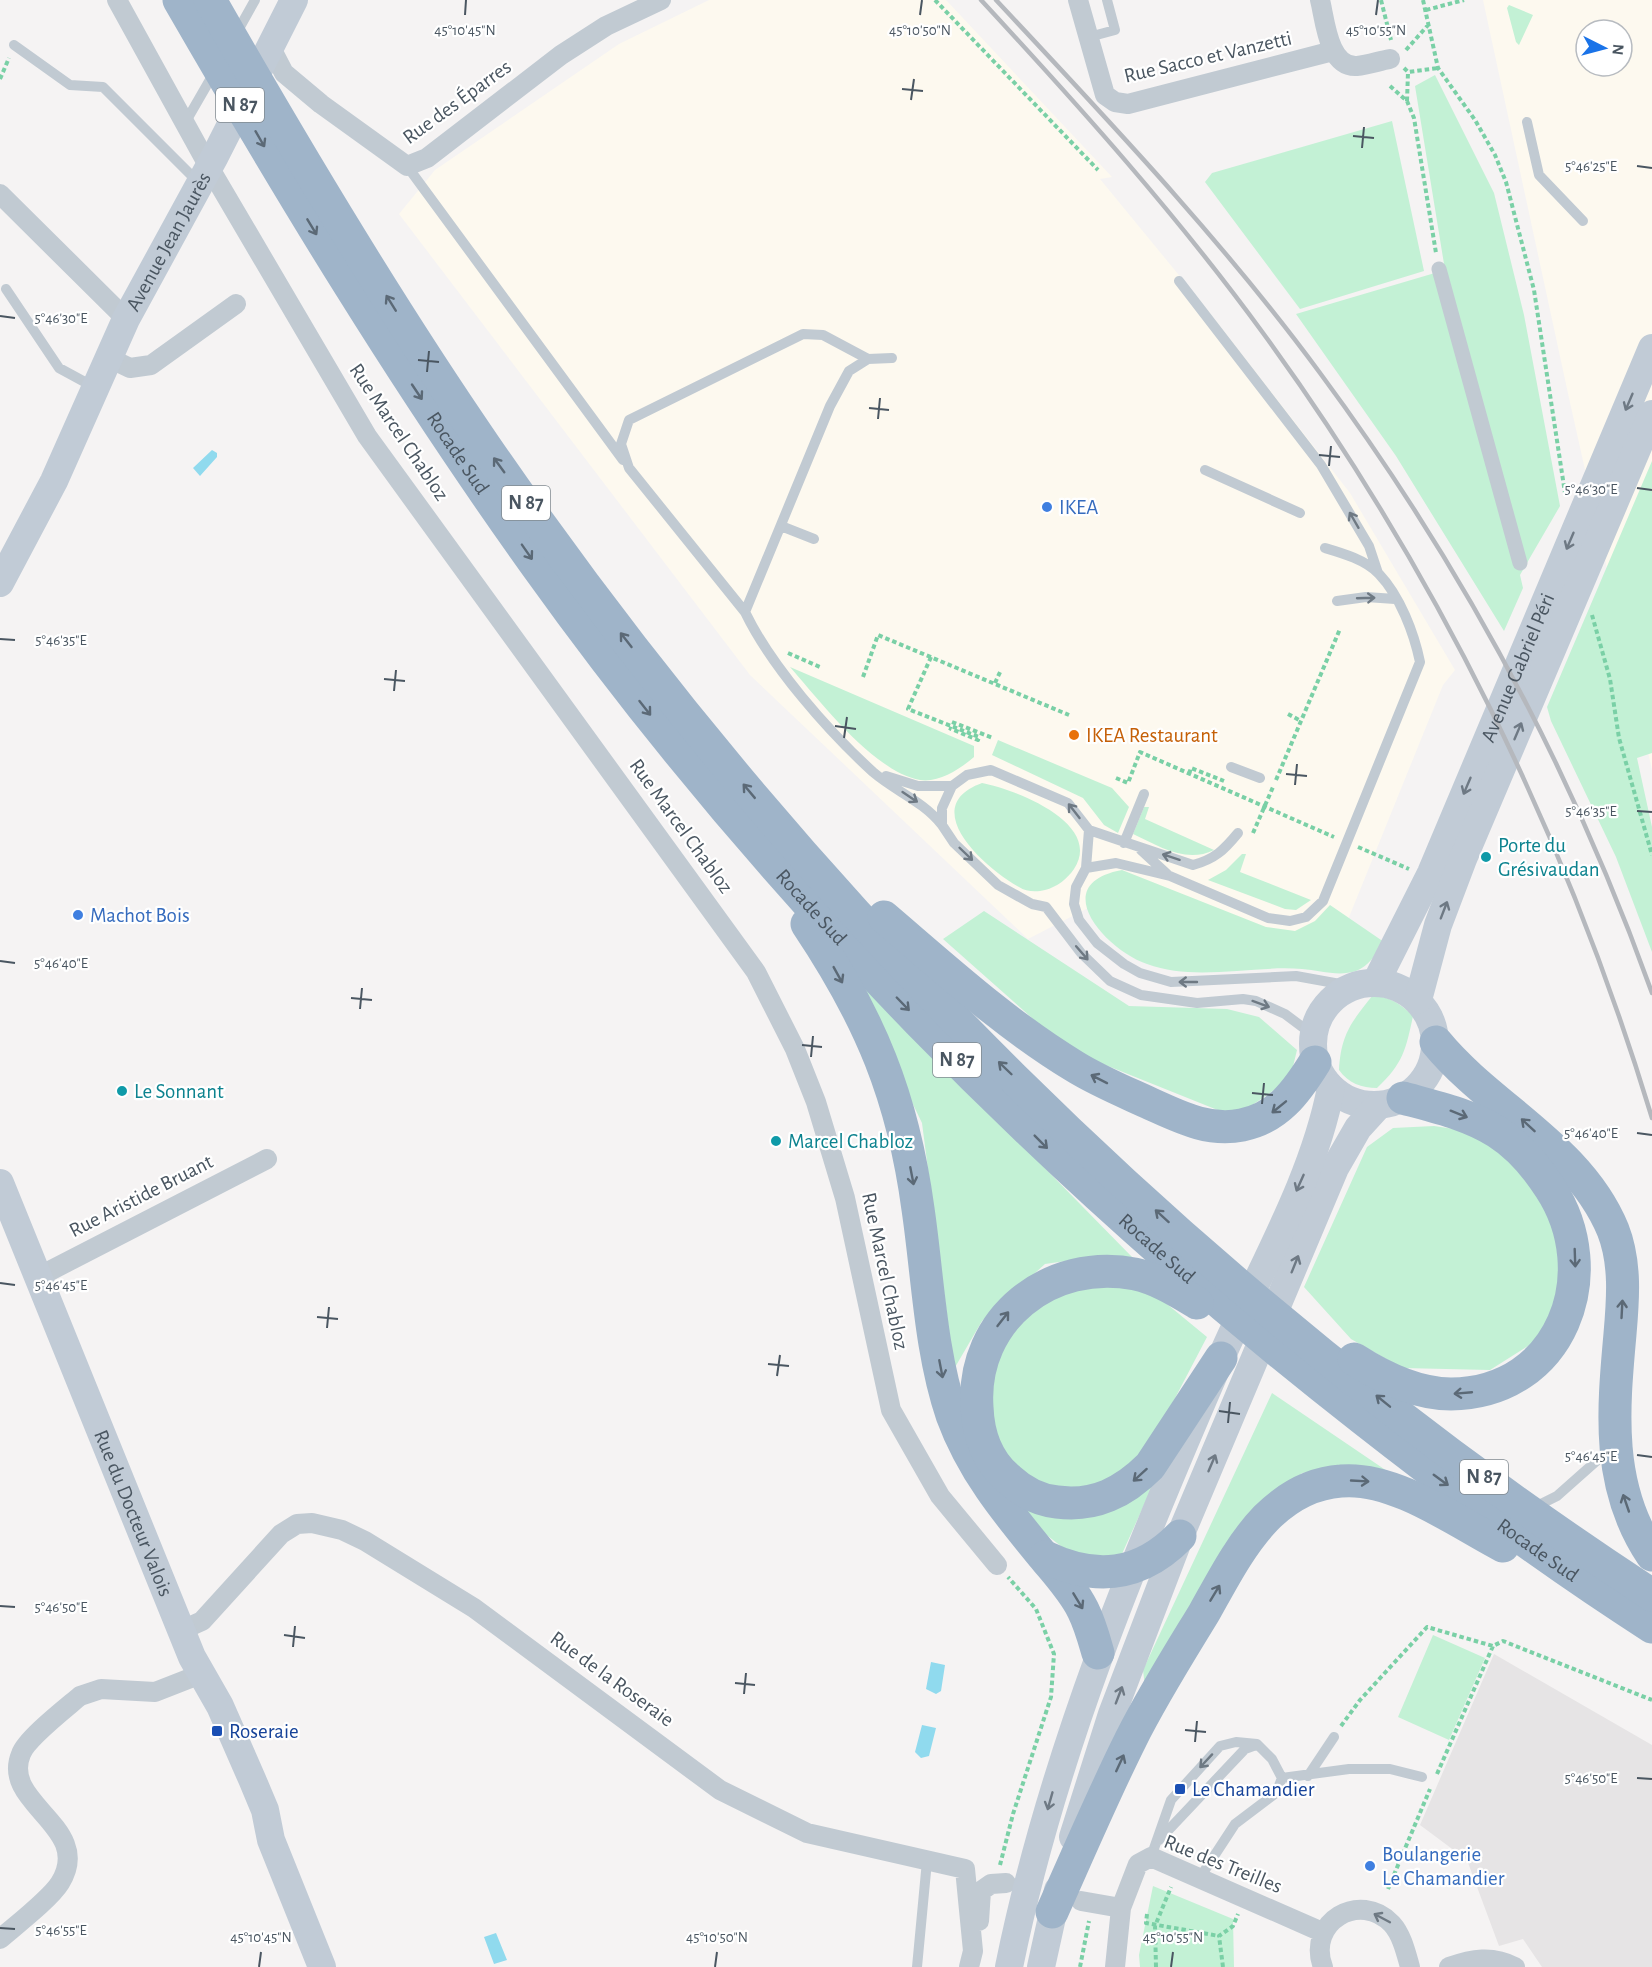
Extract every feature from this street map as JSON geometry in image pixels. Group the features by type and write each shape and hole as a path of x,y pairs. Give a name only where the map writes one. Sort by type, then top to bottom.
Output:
{"highway":[{"name":"Rocade Sud","path":"179,0 207,13 297,148 401,319 485,446 669,696 787,836 976,1040 1058,1120 1196,1279 1257,1299 1320,1358 1436,1477 1645,1612"},
{"name":"Rocade Sud","path":"207,13 282,177 377,332 539,569 662,729 737,821 836,933 956,1060 1068,1169 1276,1351 1320,1358 1528,1510 1645,1612"},
{"path":"737,821 826,953 877,1047 889,1077 905,1139 918,1206 934,1329 953,1416 971,1459 990,1492 1071,1591 1084,1611 1098,1653"},
{"path":"787,836 1013,1024 1075,1066 1174,1114 1211,1126 1241,1126 1258,1121 1290,1098 1320,1062"},
{"path":"1436,1042 1472,1079 1518,1116 1567,1163 1592,1193 1607,1218 1618,1246 1622,1279 1615,1445 1622,1491 1628,1510 1652,1555"},
{"path":"1320,1358 1368,1367 1415,1388 1450,1394 1468,1393 1505,1382 1535,1362 1557,1336 1572,1301 1576,1266 1570,1229 1555,1194 1529,1159 1498,1133 1449,1110 1391,1102"},
{"path":"1196,1279 1154,1280 1109,1271 1069,1275 1054,1280 1025,1297 1004,1317 995,1330 978,1372 977,1416 990,1456 1004,1475 1016,1485 1041,1499 1082,1503 1109,1497 1131,1483 1150,1466 1221,1358"},
{"path":"1066,1906 1132,1738 1156,1692 1243,1547 1264,1519 1297,1494 1311,1488 1342,1481 1384,1485 1645,1612"},
{"path":"1043,1557 1083,1572 1100,1573 1134,1568 1169,1547 1180,1536"}],"main road":[{"name":"Avenue Jean Jaurès","path":"0,584 42,504 126,319 204,176 294,0"},
{"name":"Avenue Gabriel Péri","path":"1363,984 1431,873 1652,348"},
{"name":"Avenue Gabriel Péri","path":"1418,1000 1438,925 1598,538 1652,414"},
{"path":"998,1967 1004,1940 1010,1880 1057,1779 1098,1653 1221,1358 1313,1154 1325,1006 1363,984 1392,984 1418,1000 1431,1020 1436,1042 1435,1056 1424,1081 1391,1102 1358,1128 1335,1168 1180,1536 1112,1714 1066,1906 1041,1967"},
{"path":"1320,1062 1345,1098 1362,1104 1391,1102"},
{"path":"0,1182 38,1277"},
{"name":"Rue du Docteur Valois","path":"38,1277 201,1674 208,1710 238,1784 250,1813 271,1840 322,1967"},
{"path":"1009,1967 1010,1880"}],"street":[{"name":"Rue Marcel Chabloz","path":"117,0 185,123 204,176 367,436 756,972 795,1049 829,1144 845,1198 891,1410 940,1496 998,1565"},
{"name":"Rue des Éparres","path":"270,46 284,73 321,104 407,166 427,158 585,39 661,0"},
{"name":"Rue Sacco et Vanzetti","path":"1078,0 1105,95 1115,102 1128,104 1333,51"},
{"path":"1320,0 1333,51 1343,63 1354,66 1392,58"},
{"path":"0,194 126,319"},
{"path":"1439,269 1520,563"},
{"path":"107,357 130,368 151,365 236,303"},
{"name":"Rue Aristide Bruant","path":"38,1277 267,1159"},
{"name":"Rue de la Roseraie","path":"182,1630 202,1621 281,1534 297,1524 326,1525 342,1530 365,1540 474,1608 720,1790 807,1833 964,1869 971,1959"},
{"path":"0,1939 60,1885 68,1868 66,1849 58,1829 22,1790 18,1776 21,1751 80,1696 91,1691 155,1692 201,1674"},
{"name":"Rue des Treilles","path":"1115,1967 1121,1908 1138,1864 1154,1849 1180,1868 1322,1932"},
{"path":"971,1959 979,1925 981,1891 992,1884 1010,1880"},
{"path":"1066,1906 1121,1908"},
{"path":"1323,1967 1320,1961 1322,1932 1333,1918 1347,1911 1364,1911 1390,1922 1396,1930 1410,1967"},
{"path":"1449,1967 1471,1959 1495,1959 1515,1967"}],"lane":[{"path":"185,123 255,0"},
{"path":"1089,37 1115,30 1107,0"},
{"path":"14,45 70,85 103,87 204,176"},
{"path":"1527,122 1539,174 1583,221"},
{"path":"407,166 629,468 745,612 755,633 816,713 874,773 932,812 954,843 998,885 1032,904 1046,907 1081,953 1110,981 1141,995 1197,1003 1243,999 1256,1001 1285,1014 1320,1062"},
{"path":"1086,868 1116,863 1170,876 1268,918 1290,921 1306,917 1323,901 1420,662 1416,640 1395,599 1378,573 1369,546 1321,465 1179,281"},
{"path":"6,289 59,368 94,387"},
{"path":"629,468 621,444 629,420 803,334 823,335 868,360"},
{"path":"745,612 830,406 849,371 868,360 892,358"},
{"path":"1205,470 1300,513"},
{"path":"780,526 814,539"},
{"path":"1324,548 1344,554 1378,573"},
{"path":"1337,601 1366,597 1395,599"},
{"path":"1231,767 1260,778"},
{"path":"942,825 942,808 952,786 967,775 991,770 1068,803 1089,830 1139,849 1194,865 1210,861 1221,854 1238,834"},
{"path":"874,773 918,786 952,786"},
{"path":"1124,843 1144,794"},
{"path":"1089,830 1086,868 1076,887 1074,904 1079,920 1097,943 1140,973 1171,982 1296,976 1363,984"},
{"path":"1139,849 1170,876"},
{"path":"1528,1510 1557,1496 1615,1445"},
{"path":"1308,1776 1334,1737"},
{"path":"1154,1849 1171,1800 1220,1746 1236,1742 1257,1744 1272,1759 1282,1778 1276,1793 1235,1824 1201,1876"},
{"path":"1154,1849 1245,1749 1257,1744"},
{"path":"1282,1778 1350,1769 1390,1769 1422,1777"},
{"path":"917,1967 927,1861"}],"path":[{"path":"935,0 1098,170"},
{"path":"1381,0 1392,58 1408,72 1438,68"},
{"path":"1423,0 1438,68 1495,154 1506,182 1534,290 1567,500"},
{"path":"1426,10 1464,0"},
{"path":"1392,58 1416,42 1429,24"},
{"path":"0,79 14,45"},
{"path":"1408,72 1407,100 1414,118 1439,269"},
{"path":"1390,86 1407,100"},
{"path":"1592,612 1610,679 1619,738 1652,855"},
{"path":"1251,839 1340,629"},
{"path":"863,677 878,635 1069,715"},
{"path":"791,656 820,667"},
{"path":"931,657 908,709 979,737 978,740 949,728"},
{"path":"995,683 1001,670"},
{"path":"1288,714 1301,721"},
{"path":"952,722 993,738"},
{"path":"1116,777 1128,783 1140,752 1336,838"},
{"path":"1189,774 1191,768 1221,780"},
{"path":"1357,847 1410,870"},
{"path":"998,1565 1036,1609 1054,1654 1051,1697 1000,1857 1010,1880"},
{"path":"1334,1737 1360,1700 1427,1627 1493,1646"},
{"path":"1388,1889 1493,1646 1503,1641 1652,1700"},
{"path":"1156,1967 1155,1926 1180,1868"},
{"path":"1146,1914 1146,1923 1155,1926 1219,1936 1233,1926 1245,1897"},
{"path":"1219,1936 1223,1967"}],"shaded area":[{"path":"709,0 946,0 1112,177 1100,179 1210,313 1350,493 1455,670 1443,685 1343,932 1300,952 1123,890 1028,939 750,675 399,214 435,170 619,44"},
{"path":"1483,0 1652,0 1652,770 1569,398"},
{"path":"1494,1654 1652,1745 1652,1967 1542,1967 1523,1939 1499,1946 1467,1860 1420,1825"}],"green space":[{"path":"1509,5 1533,15 1519,45 1516,42 1507,8"},
{"path":"1435,75 1494,193 1524,315 1560,506 1520,575 1523,588 1504,631 1396,456 1296,314 1445,270 1415,86"},
{"path":"1392,121 1424,271 1300,309 1205,182 1212,173"},
{"path":"1652,461 1652,753 1637,758 1652,827 1652,952 1616,857 1551,721 1547,707"},
{"path":"790,667 974,746 974,757 956,770 934,779 920,780 902,774 884,764 849,733"},
{"path":"998,740 1112,788 1129,807 1118,833 1104,825 1083,798 992,755"},
{"path":"982,783 1014,792 1051,811 1067,823 1077,837 1080,852 1074,869 1065,879 1045,890 1025,890 1005,878 975,852 963,837 956,821 955,807 963,794"},
{"path":"1144,807 1149,807 1145,819 1214,850 1204,854 1183,854 1163,848 1133,834"},
{"path":"1242,854 1246,854 1240,872 1311,900 1296,910 1285,909 1208,880 1226,870"},
{"path":"1122,870 1266,927 1295,931 1315,921 1330,905 1384,942 1369,963 1349,973 1283,968 1185,972 1147,964 1131,957 1101,932 1091,917 1086,902 1088,889 1100,877"},
{"path":"984,911 1129,1006 1227,1009 1259,1017 1297,1050 1290,1079 1248,1108 1230,1115 1068,1050 943,939"},
{"path":"863,983 1134,1259 1087,1258 1045,1264 982,1321 954,1369 922,1123 858,990"},
{"path":"1373,995 1395,1002 1413,1016 1408,1038 1398,1063 1377,1088 1356,1084 1339,1070 1342,1047 1348,1030"},
{"path":"1434,1126 1454,1129 1493,1143 1530,1174 1565,1235 1564,1290 1539,1339 1490,1370 1402,1368 1351,1339 1304,1287 1367,1147 1393,1128"},
{"path":"1103,1282 1156,1295 1207,1337 1151,1444 1103,1488 1054,1490 1023,1477 995,1437 988,1378 1015,1319 1055,1291"},
{"path":"1272,1393 1387,1471 1350,1468 1302,1473 1251,1519 1145,1687 1143,1670"},
{"path":"1158,1474 1121,1556 1094,1559 1066,1550 1013,1509"},
{"path":"1433,1635 1485,1658 1449,1740 1398,1717"},
{"path":"1153,1886 1233,1919 1234,1967 1140,1967 1139,1955"}],"water":[{"path":"212,450 217,453 217,457 200,476 193,468"},
{"path":"931,1662 945,1665 941,1691 936,1694 926,1689"},
{"path":"922,1725 936,1728 929,1756 921,1758 915,1752"},
{"path":"496,1933 507,1960 494,1964 484,1937"}],"railway":[{"path":"981,0 1127,162 1197,246 1263,333 1326,423 1385,516 1440,611 1537,809 1580,910 1618,1013 1652,1118"},
{"path":"996,0 1122,136 1244,275 1320,373 1420,519 1466,594 1549,750 1621,911 1652,993"}],"place":[{"name":"IKEA","path":"1047,507"},
{"name":"IKEA Restaurant","path":"1074,735"},
{"name":"Porte du Grésivaudan","path":"1486,857"},
{"name":"Machot Bois","path":"78,915"},
{"name":"Le Sonnant","path":"122,1091"},
{"name":"Marcel Chabloz","path":"776,1141"},
{"name":"Roseraie","path":"217,1731"},
{"name":"Le Chamandier","path":"1180,1789"},
{"name":"Boulangerie Le Chamandier","path":"1370,1866"}]}
